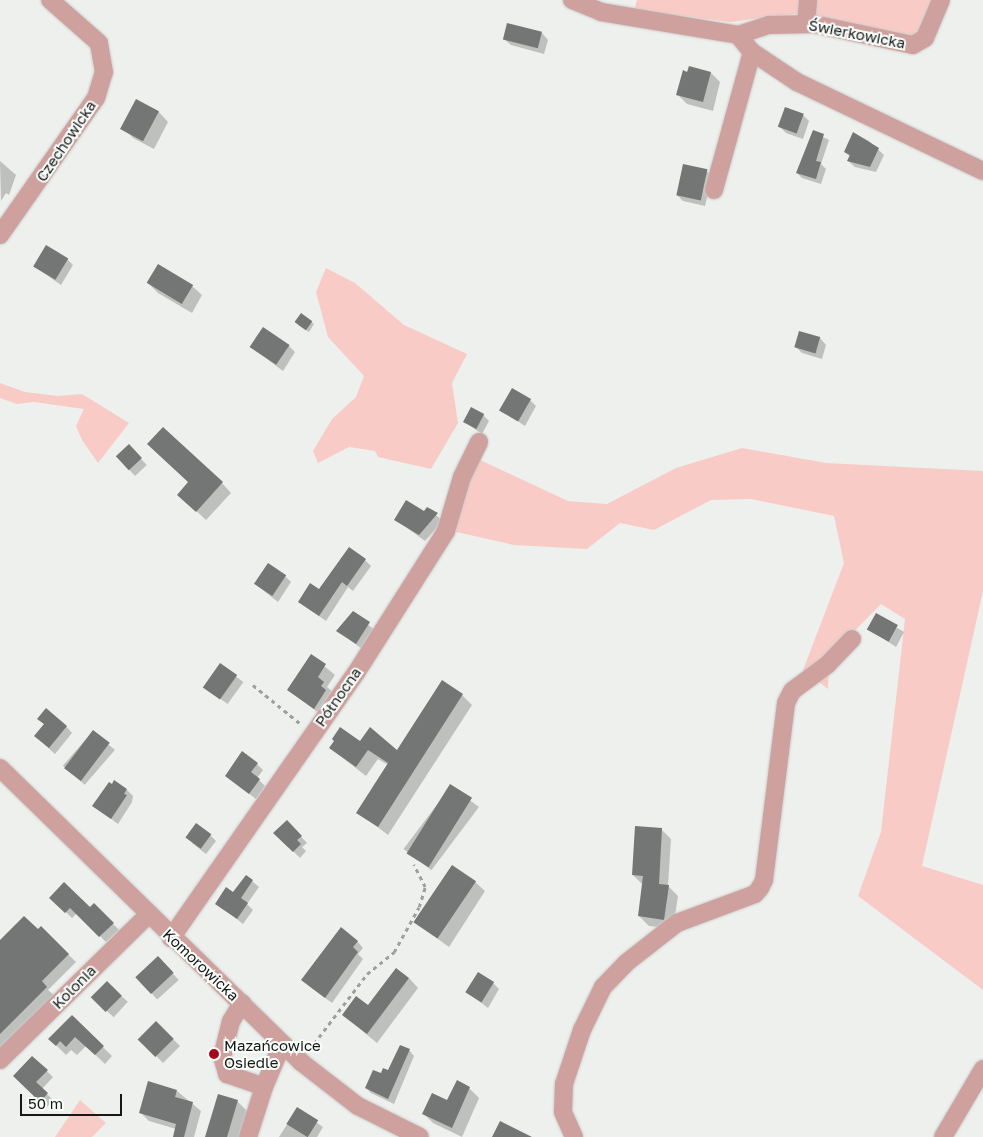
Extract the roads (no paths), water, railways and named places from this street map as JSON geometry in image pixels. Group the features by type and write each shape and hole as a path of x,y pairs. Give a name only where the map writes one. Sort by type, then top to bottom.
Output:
{"street":[{"name":"Czechowicka","path":"0,235 96,98 104,72 99,43 50,0"},
{"name":"Świerkowicka","path":"572,0 601,12 738,35 769,25 806,24 840,28 913,45 924,38 941,0"},
{"path":"806,24 808,0"},
{"path":"738,35 752,52 826,98 983,171"},
{"path":"714,190 752,52"},
{"name":"Północna","path":"171,938 313,734 446,532 462,477 479,442"},
{"path":"574,1137 563,1112 564,1084 582,1030 603,986 626,963 677,923 755,894 760,888 764,880 786,703 792,691 827,665 852,639"},
{"name":"Komorowicka","path":"0,768 171,938 242,1003 301,1062 358,1106 420,1137"},
{"name":"Kolonia","path":"0,1060 148,915"},
{"path":"242,1003 231,1020 222,1056 227,1074 264,1087"},
{"path":"248,1137 276,1056 285,1046"},
{"path":"944,1137 983,1069"}],"place":[{"name":"Mazańcowice Osiedle","path":"214,1054"}]}
